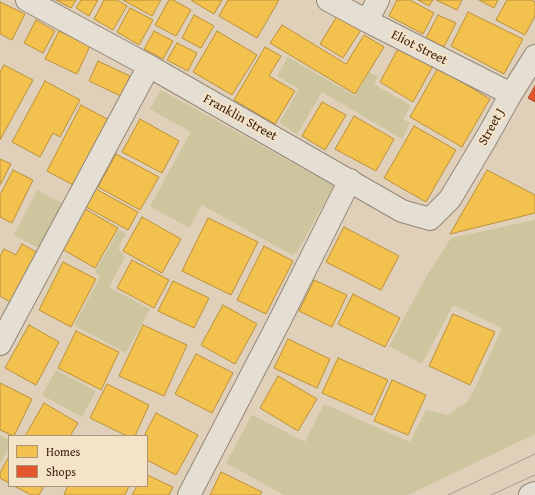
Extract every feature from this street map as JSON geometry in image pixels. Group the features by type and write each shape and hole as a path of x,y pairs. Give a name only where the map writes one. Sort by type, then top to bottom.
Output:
{"street":[{"name":"Franklin Street","path":"27,0 149,66 402,211 430,219 450,199"},
{"name":"Eliot Street","path":"328,0 511,94"},
{"path":"367,21 378,0"},
{"name":"Street J","path":"450,199 511,94 535,56"},
{"path":"0,344 149,66"},
{"path":"189,495 279,322 350,180"},
{"path":"530,495 535,493"}],"shaded area":[{"path":"288,57 355,96 369,72 378,77 374,84 411,106 403,119 410,123 402,139 322,92 297,134 279,123 299,89 277,76"},
{"path":"161,90 334,186 297,252 292,255 202,205 189,228 150,206 191,132 150,109"},
{"path":"37,190 63,204 40,249 14,235"},
{"path":"535,220 535,434 408,495 284,495 226,463 252,415 305,442 324,404 410,442 426,410 448,415 467,402 502,328 453,305 422,364 389,346 426,277 451,238"},
{"path":"119,230 126,234 118,248 125,257 109,287 150,309 126,353 74,325 100,277 95,271"},
{"path":"56,370 96,391 82,417 42,395"},
{"path":"0,435 8,439 8,450 0,464"}],"building: Homes":[{"path":"56,0 76,0 71,8"},
{"path":"81,0 98,0 89,16 76,8"},
{"path":"104,0 117,0 127,6 113,30 94,19"},
{"path":"123,0 161,0 152,16"},
{"path":"169,0 173,0 191,10 176,36 155,25"},
{"path":"192,0 222,0 214,14"},
{"path":"228,0 279,0 257,38 219,16"},
{"path":"397,0 410,0 434,13 423,34 389,16"},
{"path":"418,0 433,0 429,6"},
{"path":"436,0 462,0 457,10"},
{"path":"479,0 498,0 494,8"},
{"path":"507,0 532,0 535,2 535,16 525,35 496,20"},
{"path":"0,2 25,14 12,40 0,34"},
{"path":"130,8 153,20 139,45 117,32"},
{"path":"468,12 523,39 504,74 451,46"},
{"path":"194,15 214,26 201,48 182,38"},
{"path":"438,15 456,23 444,47 426,38"},
{"path":"337,16 361,30 343,58 320,44"},
{"path":"36,20 55,31 43,53 24,43"},
{"path":"282,25 346,64 364,35 384,47 355,94 270,43"},
{"path":"59,31 90,46 77,74 45,59"},
{"path":"154,31 173,41 163,59 144,49"},
{"path":"217,31 257,55 232,95 193,72"},
{"path":"177,43 197,53 188,71 167,60"},
{"path":"265,47 281,56 269,76 295,91 275,124 234,100"},
{"path":"399,47 433,66 413,102 380,82"},
{"path":"98,61 130,76 121,96 89,81"},
{"path":"4,65 33,80 0,140 0,72"},
{"path":"438,68 490,99 462,147 410,117"},
{"path":"45,81 80,100 60,137 53,133 40,157 12,142"},
{"path":"322,102 346,115 325,150 302,136"},
{"path":"81,105 109,120 75,186 47,171"},
{"path":"354,116 394,139 376,171 335,149"},
{"path":"140,119 179,141 162,173 122,152"},
{"path":"414,126 456,150 426,202 384,178"},
{"path":"116,154 159,177 140,210 98,187"},
{"path":"0,159 11,164 0,185"},
{"path":"13,170 33,180 12,223 0,217 0,195"},
{"path":"487,170 535,195 535,213 450,234"},
{"path":"96,189 138,212 128,230 86,207"},
{"path":"85,209 118,228 95,268 62,249"},
{"path":"142,217 181,239 162,273 123,251"},
{"path":"208,218 258,242 231,295 182,271"},
{"path":"344,227 399,256 381,290 326,262"},
{"path":"22,244 38,253 12,303 0,296 0,256 4,249 16,255"},
{"path":"264,246 293,261 266,314 237,300"},
{"path":"132,260 169,280 154,308 117,288"},
{"path":"63,262 96,279 71,327 39,310"},
{"path":"314,280 347,295 332,327 299,311"},
{"path":"173,281 209,298 194,328 158,311"},
{"path":"353,294 400,318 385,347 338,324"},
{"path":"223,305 257,324 235,364 201,345"},
{"path":"453,314 495,332 470,385 429,366"},
{"path":"29,325 59,342 36,385 5,368"},
{"path":"143,325 187,345 164,396 119,376"},
{"path":"76,331 119,352 101,390 58,368"},
{"path":"288,339 330,359 317,388 274,368"},
{"path":"196,354 233,373 212,413 175,394"},
{"path":"338,358 388,380 372,415 322,393"},
{"path":"278,376 317,399 298,431 260,408"},
{"path":"392,380 426,395 408,435 374,421"},
{"path":"0,383 32,399 14,435 0,430"},
{"path":"107,384 149,405 135,435 125,435 90,418"},
{"path":"44,403 78,423 71,435 26,435"},
{"path":"156,413 198,435 176,475 148,461 148,435 145,435"},
{"path":"8,458 8,482 0,478 0,473"},
{"path":"221,472 262,492 260,495 210,495"},
{"path":"148,475 173,487 169,495 132,495 136,487 148,487"},
{"path":"16,487 43,487 39,495 31,495"},
{"path":"68,487 129,487 125,495 64,494"}],"building: Shops":[{"path":"535,86 535,102 528,98"}],"tram line":[{"path":"448,495 535,454"},
{"path":"491,495 535,475"}]}
